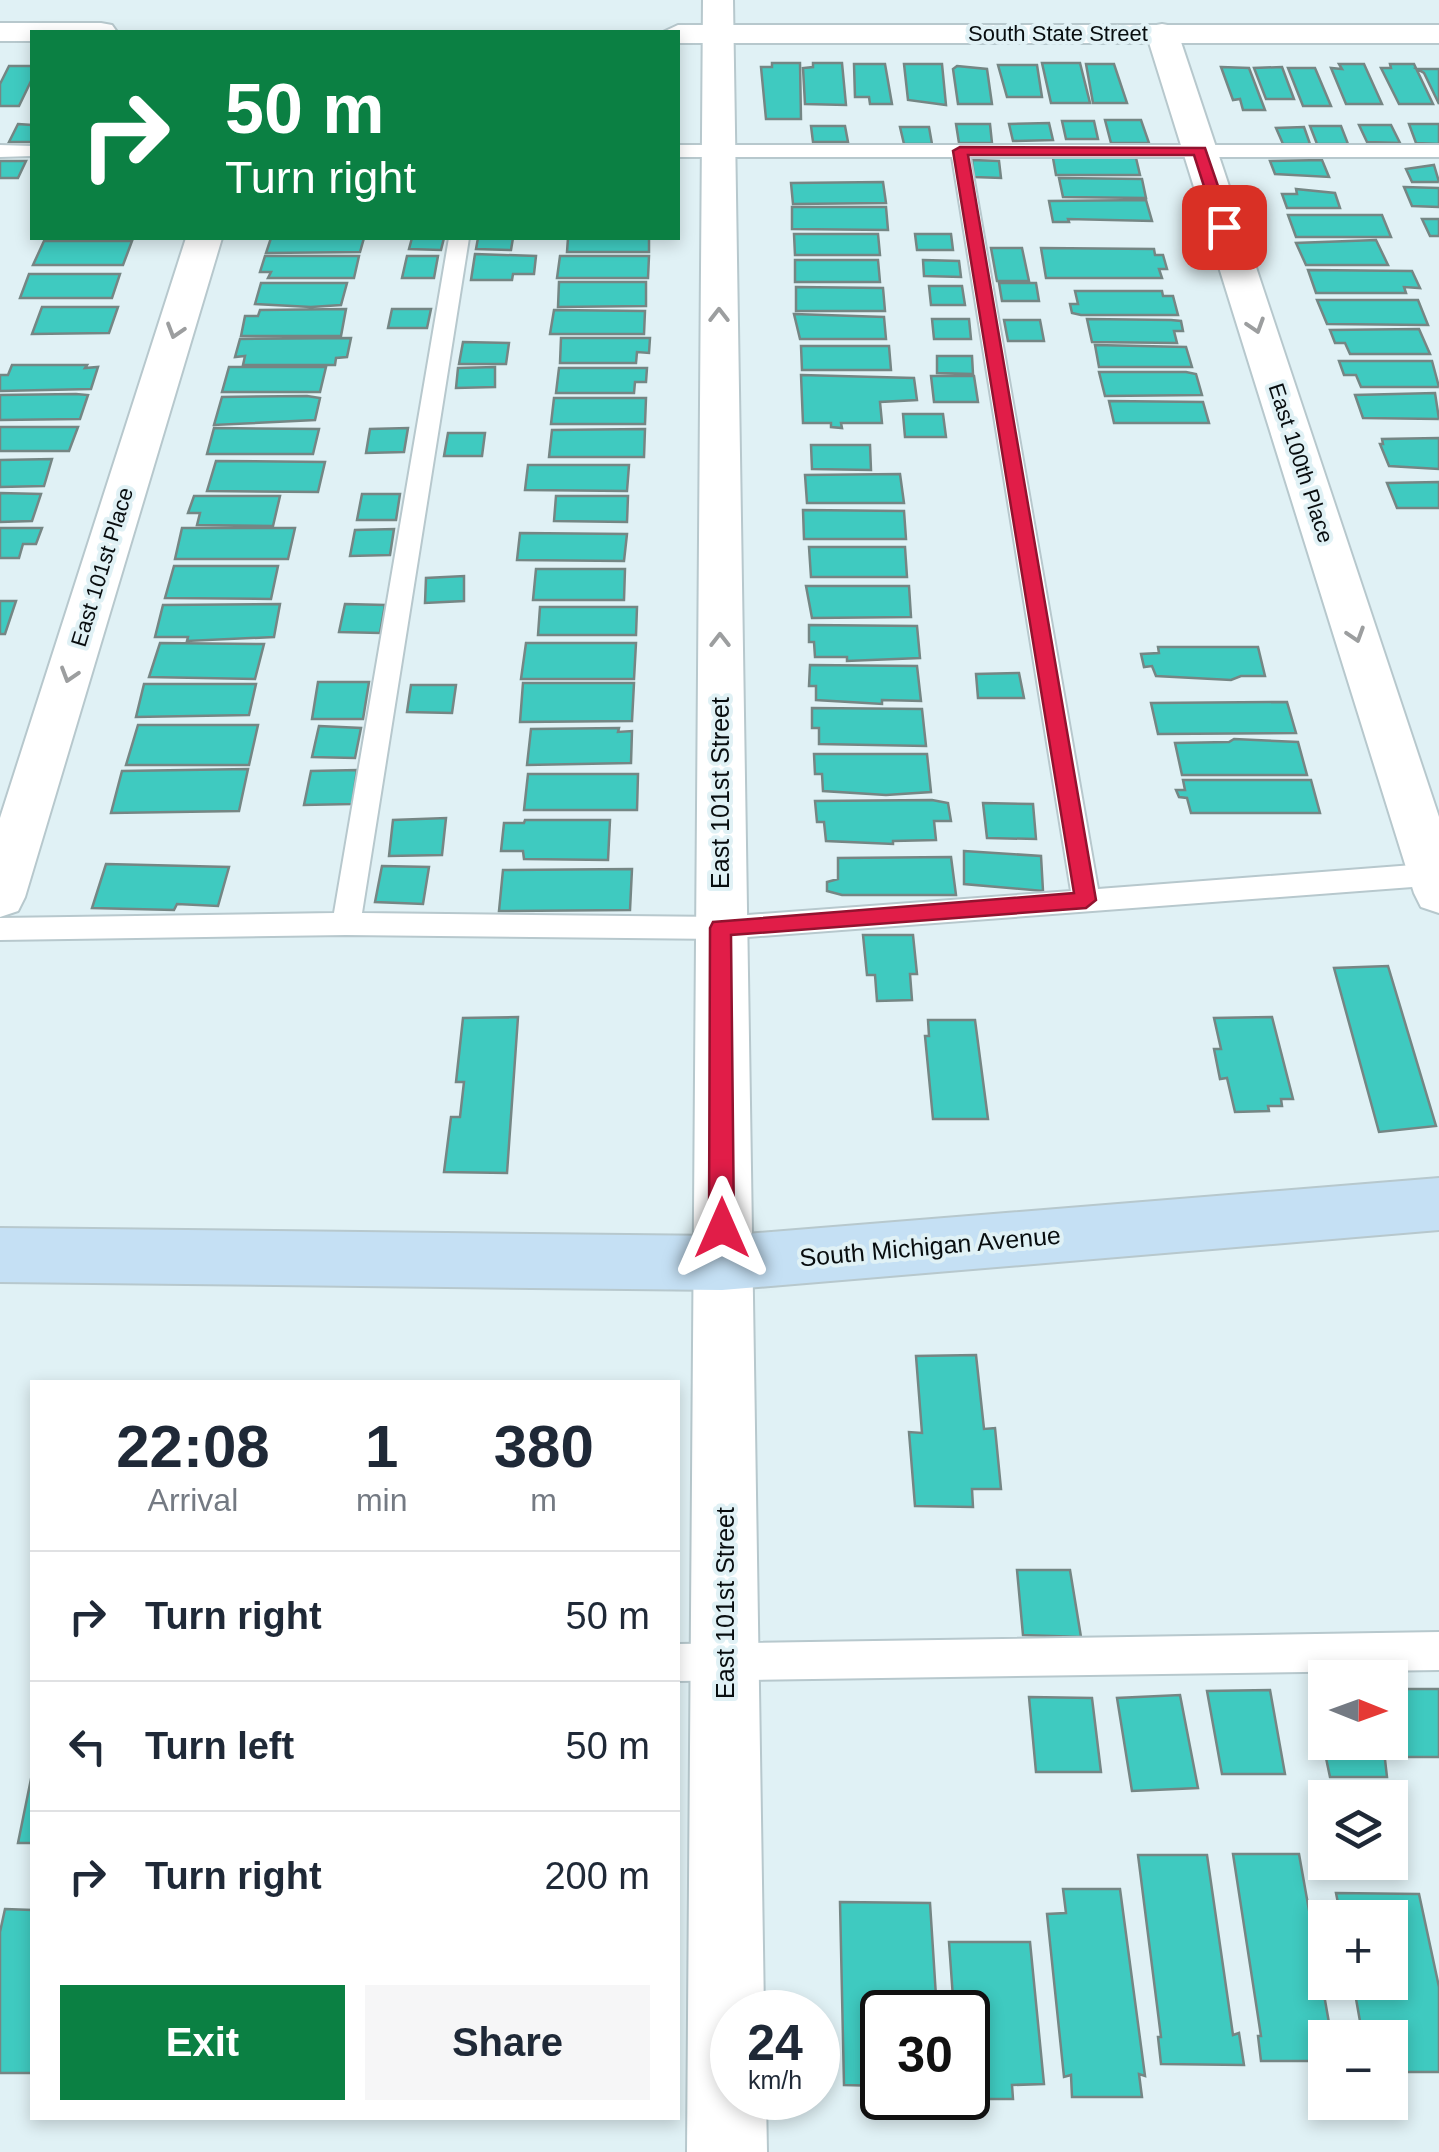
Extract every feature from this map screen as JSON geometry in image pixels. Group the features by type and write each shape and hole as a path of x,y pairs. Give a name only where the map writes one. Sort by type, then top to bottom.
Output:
{"main road":[{"name":"South Michigan Avenue","path":"0,1254 722,1262 1439,1204"}],"street":[{"name":"South State Street","path":"704,23 1162,33 1439,34"},
{"name":"East 101st Street","path":"704,23 698,151 721,928 722,1262 702,1662 726,2152"},
{"path":"0,32 30,32"},
{"name":"East 100th Place","path":"1162,33 1437,880"},
{"name":"East 101st Place","path":"0,897 203,240"}],"lane":[{"path":"0,150 30,150"},
{"path":"698,151 1439,151"},
{"path":"960,151 1086,900"},
{"path":"346,924 459,240"},
{"path":"0,928 346,924 721,928 1086,900 1437,880"},
{"path":"702,1662 1439,1651"}],"building":[{"path":"772,63 800,63 801,119 766,119 761,67 772,67"},
{"path":"813,63 842,63 846,105 805,104 803,68 813,67"},
{"path":"1042,63 1080,63 1090,103 1051,103"},
{"path":"854,64 885,64 892,104 870,104 869,97 855,97"},
{"path":"904,64 942,64 946,105 908,100"},
{"path":"1086,64 1114,64 1127,103 1093,103"},
{"path":"1339,64 1364,64 1382,104 1346,104 1331,68 1342,69"},
{"path":"1390,64 1414,64 1433,104 1399,104 1381,68 1391,68"},
{"path":"998,65 1037,65 1042,97 1007,97"},
{"path":"9,66 30,66 30,83 19,106 0,106 0,84"},
{"path":"1221,67 1249,68 1265,110 1243,110 1240,99 1233,100"},
{"path":"1282,67 1294,99 1266,99 1254,68"},
{"path":"1288,68 1315,68 1331,106 1303,106"},
{"path":"953,69 987,69 992,104 958,104"},
{"path":"1417,69 1439,69 1439,104 1424,73"},
{"path":"1105,120 1141,120 1149,143 1111,143"},
{"path":"1062,121 1094,121 1098,139 1066,139"},
{"path":"1049,123 1053,140 1013,141 1009,124"},
{"path":"18,124 30,125 30,142 9,142"},
{"path":"956,124 990,124 992,143 959,143"},
{"path":"1409,124 1439,124 1439,144 1416,143"},
{"path":"1359,125 1391,125 1400,143 1367,142"},
{"path":"811,126 845,126 848,142 813,142"},
{"path":"1310,126 1341,126 1348,144 1317,144"},
{"path":"900,127 929,127 932,144 904,144"},
{"path":"1304,127 1310,144 1283,144 1276,128"},
{"path":"1053,158 1136,158 1140,175 1056,175"},
{"path":"972,160 999,161 1001,178 974,177"},
{"path":"1322,160 1329,177 1275,174 1270,161"},
{"path":"0,161 26,161 18,178 0,178"},
{"path":"1434,165 1439,182 1412,182 1406,169"},
{"path":"1059,178 1142,179 1146,198 1063,197"},
{"path":"883,182 886,203 793,204 791,183"},
{"path":"1404,187 1439,188 1439,207 1412,206"},
{"path":"1296,189 1335,193 1340,208 1287,208 1282,194 1297,194"},
{"path":"1146,200 1152,221 1053,222 1049,201"},
{"path":"792,207 886,207 888,230 792,229"},
{"path":"1288,215 1382,215 1391,237 1296,237"},
{"path":"1422,219 1439,219 1439,236 1430,236"},
{"path":"794,234 878,234 880,255 795,255"},
{"path":"915,234 951,234 953,250 917,250"},
{"path":"270,240 363,240 360,252 266,253"},
{"path":"411,240 444,240 441,250 409,249"},
{"path":"478,240 513,240 511,250 476,249"},
{"path":"568,240 649,240 649,252 567,252"},
{"path":"1376,240 1388,265 1306,265 1296,243"},
{"path":"44,241 132,241 123,265 33,265"},
{"path":"991,248 1022,248 1029,281 997,281"},
{"path":"1041,248 1154,249 1155,255 1163,255 1167,269 1159,269 1162,278 1046,278"},
{"path":"475,254 536,256 534,274 513,274 512,280 471,280"},
{"path":"265,256 359,256 354,278 268,278 271,272 260,272"},
{"path":"407,256 438,256 434,278 402,278"},
{"path":"560,256 649,256 648,278 557,278"},
{"path":"795,260 878,260 880,282 795,282"},
{"path":"923,260 959,261 961,277 924,276"},
{"path":"1308,270 1412,271 1420,288 1404,287 1406,293 1316,293"},
{"path":"29,274 120,274 112,298 20,298"},
{"path":"559,282 646,282 646,306 558,307"},
{"path":"261,283 347,283 341,305 311,307 255,304"},
{"path":"999,283 1036,283 1039,301 1002,301"},
{"path":"929,286 962,286 965,305 931,305"},
{"path":"796,287 883,288 885,311 796,311"},
{"path":"1075,291 1162,291 1163,296 1173,296 1178,315 1072,313 1070,304 1078,304"},
{"path":"1317,300 1418,300 1428,325 1327,324"},
{"path":"42,307 118,307 109,333 32,334"},
{"path":"346,309 341,336 241,336 245,316 258,316 260,310"},
{"path":"392,309 431,309 427,328 388,328"},
{"path":"554,310 645,311 644,334 550,334"},
{"path":"794,314 884,317 886,339 800,339"},
{"path":"932,319 969,319 971,339 934,339"},
{"path":"1087,319 1181,321 1183,331 1174,331 1177,343 1092,342"},
{"path":"1004,320 1040,320 1044,341 1008,341"},
{"path":"1419,329 1430,354 1350,354 1345,343 1335,343 1330,330"},
{"path":"351,338 347,357 336,358 335,365 243,365 245,356 235,357 240,339"},
{"path":"561,338 650,338 649,353 637,352 636,363 560,363"},
{"path":"463,342 509,343 506,364 459,364"},
{"path":"1095,345 1186,347 1192,367 1099,367"},
{"path":"801,346 889,346 891,370 802,370"},
{"path":"937,356 972,356 973,374 937,373"},
{"path":"1339,361 1432,361 1439,387 1361,387 1356,375 1344,375"},
{"path":"12,365 98,367 91,389 0,391 0,375 8,375"},
{"path":"229,367 326,367 320,392 222,392"},
{"path":"495,367 495,387 456,388 458,368"},
{"path":"559,368 647,368 646,382 635,382 634,393 556,393"},
{"path":"1099,372 1196,374 1202,395 1105,396"},
{"path":"801,375 914,378 917,400 880,402 882,423 841,423 842,428 831,427 831,423 803,423"},
{"path":"931,376 974,376 978,402 934,402"},
{"path":"1435,393 1439,419 1363,418 1355,395"},
{"path":"0,395 88,395 80,419 0,420"},
{"path":"222,397 320,398 315,420 214,425"},
{"path":"554,398 646,398 645,424 551,424"},
{"path":"1109,401 1203,402 1209,423 1114,423"},
{"path":"903,414 943,414 946,437 905,437"},
{"path":"0,427 78,427 69,451 0,451"},
{"path":"214,428 319,429 313,454 207,454"},
{"path":"408,428 404,452 366,453 370,429"},
{"path":"645,429 644,457 549,457 552,430"},
{"path":"448,433 485,433 482,456 444,456"},
{"path":"1439,438 1439,469 1389,466 1380,444 1382,439"},
{"path":"811,445 870,445 871,470 812,469"},
{"path":"52,459 44,486 0,487 0,460"},
{"path":"216,461 325,462 318,492 207,491"},
{"path":"528,465 629,465 627,491 525,490"},
{"path":"900,474 904,503 807,503 805,475"},
{"path":"1439,482 1439,508 1397,508 1387,483"},
{"path":"0,493 41,494 32,521 0,522"},
{"path":"362,494 400,494 396,520 357,520"},
{"path":"194,496 280,496 273,526 197,525 200,513 188,513"},
{"path":"556,496 628,496 627,522 554,521"},
{"path":"803,510 904,511 906,539 804,539"},
{"path":"0,528 42,528 36,544 23,544 19,558 0,558"},
{"path":"182,528 295,528 288,559 175,559"},
{"path":"394,529 390,555 350,556 355,530"},
{"path":"520,533 627,534 624,561 517,560"},
{"path":"809,547 905,547 907,577 811,577"},
{"path":"174,566 278,566 271,599 165,598"},
{"path":"536,569 625,569 624,600 533,600"},
{"path":"464,576 464,601 425,603 426,578"},
{"path":"806,586 909,586 911,617 812,618"},
{"path":"0,601 16,601 5,634 0,634"},
{"path":"280,604 274,637 187,641 188,637 155,637 163,605"},
{"path":"345,604 385,605 380,633 339,632"},
{"path":"540,607 637,607 636,635 538,635"},
{"path":"809,625 917,626 920,658 847,661 847,657 815,657 814,642 809,642"},
{"path":"160,643 264,644 255,679 149,677"},
{"path":"526,643 636,643 634,679 521,679"},
{"path":"1158,647 1258,647 1265,676 1231,680 1156,676 1152,666 1144,667 1141,654 1159,653"},
{"path":"810,665 917,666 921,701 882,700 882,704 816,700 816,686 809,686"},
{"path":"1019,673 1024,698 978,698 976,674"},
{"path":"318,682 369,682 363,719 312,719"},
{"path":"523,683 634,683 632,721 520,722"},
{"path":"144,684 256,684 249,715 136,717"},
{"path":"411,685 456,685 452,713 407,712"},
{"path":"1287,702 1296,733 1158,734 1151,703"},
{"path":"812,708 922,709 926,746 819,744 819,728 812,728"},
{"path":"138,725 258,725 249,765 126,765"},
{"path":"319,726 361,728 355,758 312,757"},
{"path":"619,728 618,732 632,731 631,763 527,765 531,729"},
{"path":"1234,739 1298,742 1307,775 1182,775 1175,743"},
{"path":"814,754 927,754 931,792 886,795 823,791 822,774 815,774"},
{"path":"248,769 239,811 111,813 122,771"},
{"path":"357,770 352,804 304,805 311,771"},
{"path":"528,774 638,774 637,810 524,810"},
{"path":"1183,780 1311,780 1320,813 1191,813 1187,798 1179,797 1176,790 1185,790"},
{"path":"815,801 948,803 951,821 934,821 936,840 893,844 826,841 824,822 817,822"},
{"path":"983,803 1033,804 1036,839 987,838"},
{"path":"446,818 442,855 389,856 393,820"},
{"path":"610,820 608,860 524,859 523,851 501,851 504,823"},
{"path":"964,851 1041,856 1043,891 964,884"},
{"path":"951,857 956,895 842,895 827,891 827,882 838,879 838,858"},
{"path":"106,864 229,867 218,906 177,904 174,910 92,908"},
{"path":"382,866 429,867 423,904 375,902"},
{"path":"632,869 630,910 499,911 503,870"},
{"path":"863,935 913,935 917,974 910,974 912,1000 877,1001 875,975 867,975"},
{"path":"1388,966 1436,1126 1379,1132 1334,968"},
{"path":"518,1017 507,1173 444,1172 451,1117 460,1117 464,1082 456,1082 463,1018"},
{"path":"1272,1017 1293,1099 1281,1099 1282,1106 1268,1106 1269,1111 1235,1112 1227,1078 1220,1079 1214,1049 1221,1049 1214,1018"},
{"path":"928,1020 975,1020 988,1119 933,1119 925,1036 929,1036"},
{"path":"976,1355 984,1429 995,1428 1001,1489 972,1489 973,1507 915,1506 909,1432 922,1433 916,1356"},
{"path":"1017,1570 1070,1570 1081,1637 1023,1635"},
{"path":"1408,1689 1439,1689 1439,1757 1408,1757"},
{"path":"1270,1690 1285,1774 1222,1774 1207,1691"},
{"path":"1180,1695 1198,1788 1132,1791 1117,1698"},
{"path":"1029,1697 1092,1698 1101,1772 1036,1772"},
{"path":"1326,1760 1385,1760 1387,1777 1330,1777"},
{"path":"30,1784 30,1843 18,1843"},
{"path":"1233,1854 1299,1854 1308,1905 1308,2000 1325,2000 1329,2020 1308,2020 1308,2061 1261,2061 1261,2036"},
{"path":"1138,1855 1207,1855 1233,2035 1239,2033 1244,2065 1161,2064"},
{"path":"1063,1889 1120,1889 1145,2076 1139,2074 1142,2097 1072,2097 1071,2075 1064,2077 1047,1914 1066,1913"},
{"path":"1336,1893 1419,1894 1439,1987 1439,2072 1408,2072 1408,2020 1360,2020 1356,2000 1408,2000 1408,1900 1337,1900"},
{"path":"840,1902 930,1903 936,1990 860,1990 860,2085 844,2085"},
{"path":"5,1909 30,1910 30,2073 0,2073 0,1932"},
{"path":"949,1942 1030,1942 1044,2084 1012,2085 1013,2099 990,2099 990,1990 952,1990"}],"route":[{"path":"722,1228 721,928 1086,900 960,151 1200,151 1224,227"}]}
